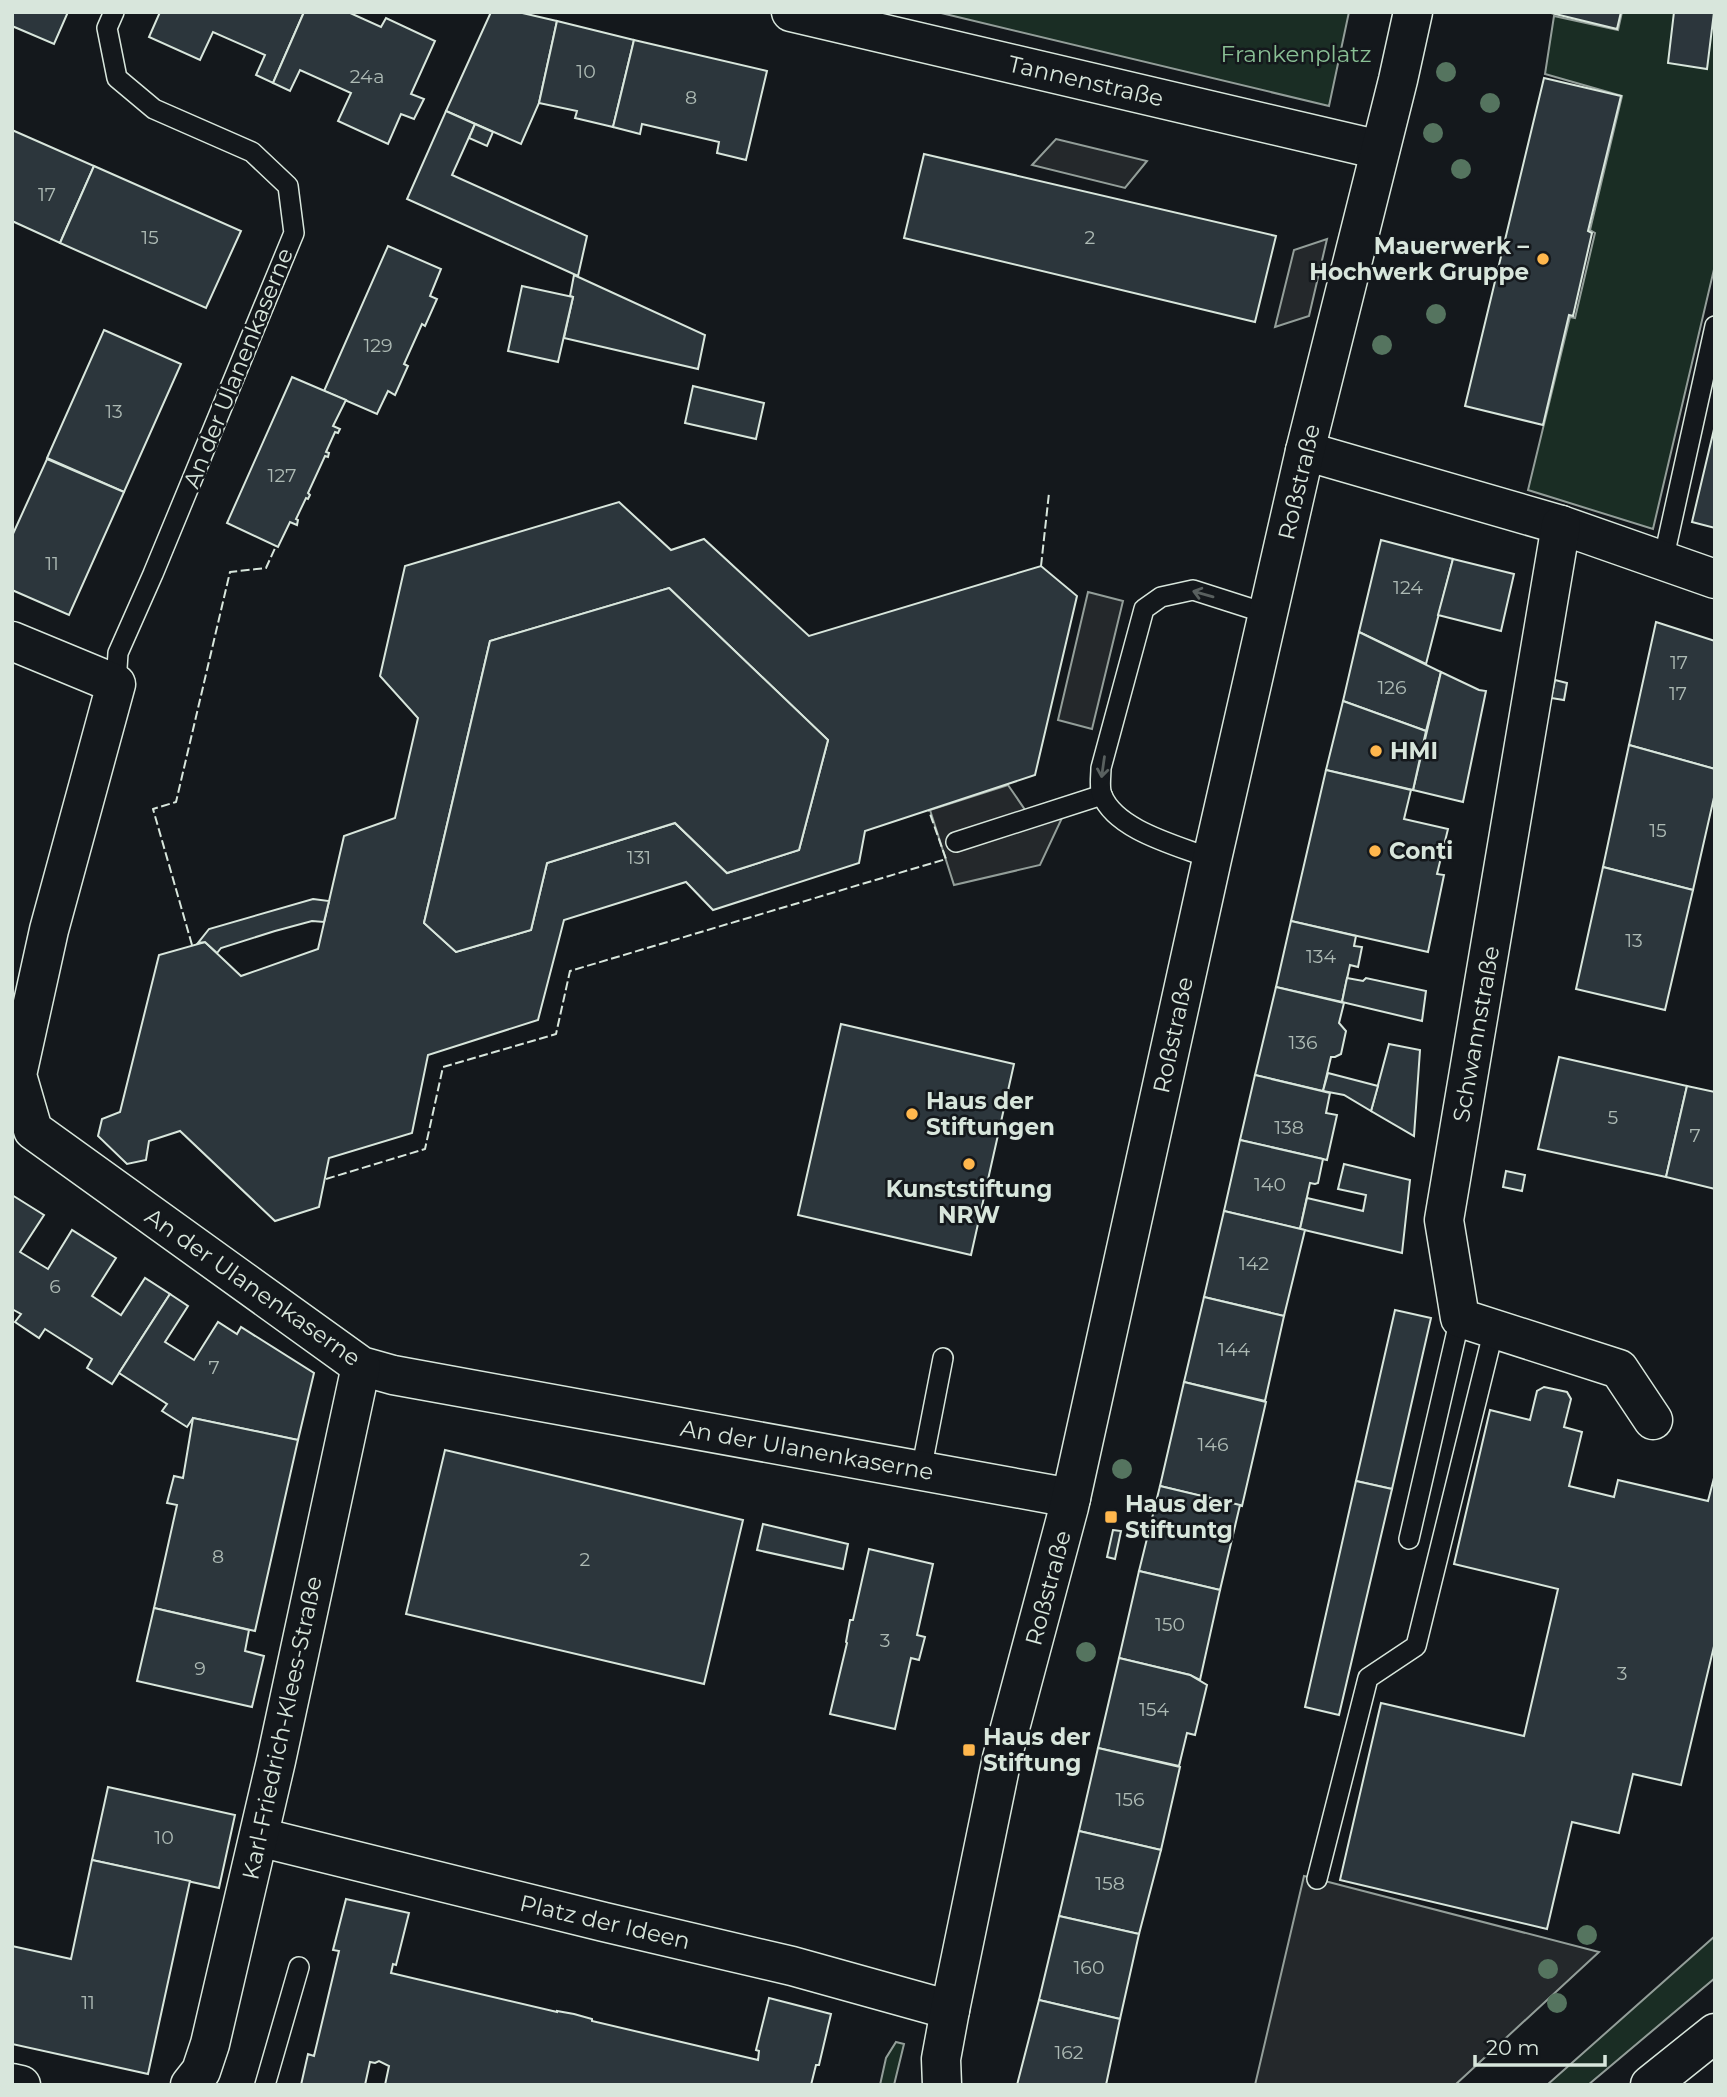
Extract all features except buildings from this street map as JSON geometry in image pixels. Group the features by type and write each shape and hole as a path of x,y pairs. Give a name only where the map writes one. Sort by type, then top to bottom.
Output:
{"main road":[{"name":"Tannenstraße","path":"791,12 1380,150"},
{"name":"Roßstraße","path":"937,2076 1002,1758 1071,1498 1305,452 1413,12"},
{"path":"1305,452 1561,524 1715,579"},
{"name":"Schwannstraße","path":"1477,1324 1444,1220 1561,524"},
{"path":"12,641 116,684"},
{"name":"An der Ulanenkaserne","path":"116,684 49,930 18,1075 33,1130 361,1366 393,1375 1071,1498"},
{"path":"1477,1324 1619,1368 1653,1420"},
{"name":"Karl-Friedrich-Klees-Straße","path":"190,2085 201,2071 211,2044 259,1837 361,1366"},
{"name":"Platz der Ideen","path":"259,1837 792,1966 950,2010"},
{"path":"1650,2085 1715,2033"},
{"path":"12,2083 21,2085"}],"lane":[{"name":"An der Ulanenkaserne","path":"114,12 107,29 117,78 154,109 252,152 288,186 294,233 118,653 116,684"},
{"path":"1663,561 1715,326"},
{"path":"1212,859 1142,832 1117,817 1101,795 1101,768 1144,609 1161,597 1194,590 1268,614"},
{"path":"956,842 1101,795"},
{"path":"1409,1539 1477,1324"},
{"path":"1317,1879 1368,1678 1416,1646 1477,1324"},
{"path":"921,1471 943,1358"},
{"path":"265,2085 299,1967"}],"green space":[{"name":"Frankenplatz","path":"937,12 1349,12 1329,106"},
{"path":"1622,12 1715,12 1715,265 1653,529 1528,490 1570,317 1575,318 1595,233 1590,230 1622,96 1545,74 1554,16 1618,30"},
{"path":"1715,1936 1715,1978 1588,2085 1547,2085"},
{"path":"896,2042 904,2044 894,2085 880,2085 886,2058"}],"shaded area":[{"path":"1056,139 1147,161 1125,188 1032,165"},
{"path":"1327,239 1309,316 1275,327 1294,250"},
{"path":"1088,592 1123,601 1092,729 1058,720"},
{"path":"1008,785 1030,817 1062,818 1040,865 954,885 930,810"},
{"path":"1304,1876 1599,1952 1455,2085 1255,2085"}],"fence":[{"path":"1041,566 1049,493"},
{"path":"192,945 153,809 176,802 230,572 266,568 276,546"},
{"path":"326,1179 425,1149 443,1067 556,1034 570,971 946,859 929,811"}],"place":[{"name":"Mauerwerk – Hochwerk Gruppe","path":"1543,259"},
{"name":"HMI","path":"1376,751"},
{"name":"Conti","path":"1375,851"},
{"name":"Haus der Stiftungen","path":"912,1114"},
{"name":"Kunststiftung NRW","path":"969,1164"},
{"name":"Haus der Stiftuntg","path":"1111,1517"},
{"name":"Haus der Stiftung","path":"969,1750"}]}
